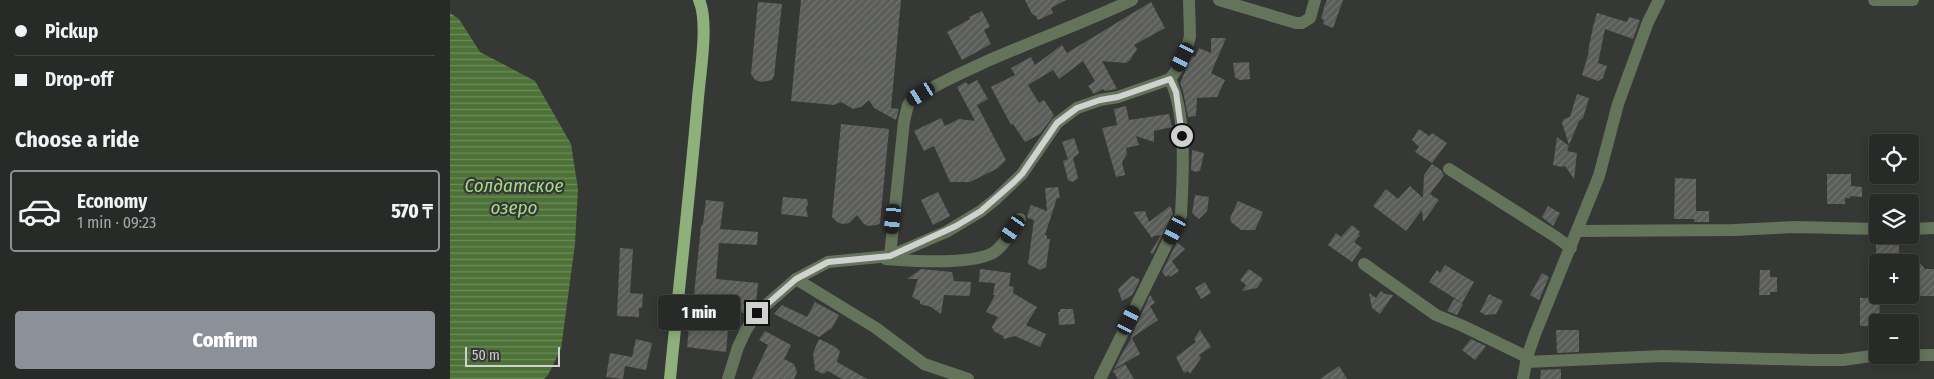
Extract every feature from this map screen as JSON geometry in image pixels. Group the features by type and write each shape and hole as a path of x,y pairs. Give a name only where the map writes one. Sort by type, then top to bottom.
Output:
{"main road":[{"path":"670,379 700,80 704,19 702,3"}],"street":[{"path":"890,256 904,121 908,105 912,99 990,62 1132,0"},
{"path":"876,259 890,256 946,232 981,211 1022,174 1057,123 1077,108 1100,100 1118,97 1170,79 1178,68 1190,36 1189,0"},
{"path":"1219,0 1296,24 1310,18 1315,0"},
{"path":"1523,379 1535,334 1599,176 1610,131 1631,68 1648,22 1659,0"},
{"path":"1874,0 1913,0"},
{"path":"1100,379 1181,215 1183,186 1182,136 1176,92 1170,79"},
{"path":"1449,169 1571,248"},
{"path":"728,379 742,338 757,313 796,279 828,262 876,259 947,261 990,255 998,250 1020,219"},
{"path":"1577,231 1734,230 1796,227 1869,229"},
{"path":"1919,229 1934,228"},
{"path":"1364,264 1436,315 1463,326 1527,360 1663,356 1812,360 1934,355"},
{"path":"796,279 876,328 924,364 968,379"}],"water":[{"name":"Солдатское озеро","path":"450,13 459,19 480,52 535,81 571,144 578,189 575,244 561,349 548,375 544,379 450,379"}],"building":[{"path":"801,0 901,0 891,108 899,109 896,120 874,108 869,100 861,107 853,109 841,102 834,105 791,101"},
{"path":"1025,0 1066,0 1051,8 1053,13 1038,20 1032,14"},
{"path":"1327,0 1343,0 1333,28 1323,24 1324,20 1321,18"},
{"path":"758,2 782,4 774,76 772,80 762,82 755,80 751,74"},
{"path":"1151,2 1165,28 1134,45 1137,49 1126,63 1102,61 1117,89 1105,91 1103,89 1094,94 1088,86 1095,81 1083,61 1059,79 1053,70 1028,85 1039,103 1044,100 1054,115 1040,134 1025,142 1013,124 1011,125 991,87 1015,75 1011,68 1031,57 1035,65 1062,45 1067,53"},
{"path":"982,11 990,27 984,30 991,44 962,60 947,32 970,19 969,17"},
{"path":"1597,13 1627,22 1629,17 1640,20 1633,39 1605,29 1598,63 1607,66 1603,78 1598,81 1582,75"},
{"path":"1211,38 1226,38 1211,73 1225,80 1217,97 1197,98 1196,116 1188,117 1180,83 1192,56 1195,57 1199,48 1211,53"},
{"path":"1249,62 1250,79 1239,80 1235,77 1233,63"},
{"path":"977,80 988,99 977,105 1006,160 998,168 970,182 950,182 934,146 924,151 914,131 941,118 945,126 959,119 975,121 957,87 966,82 968,85"},
{"path":"1577,94 1589,98 1583,118 1579,121 1569,145 1562,123 1564,119 1570,117"},
{"path":"1126,106 1129,120 1169,114 1172,127 1154,131 1154,142 1136,136 1139,145 1126,148 1127,154 1122,162 1125,175 1116,177 1102,128 1117,125 1114,109"},
{"path":"841,124 889,129 880,223 877,225 867,226 857,215 849,223 845,224 838,223 832,217"},
{"path":"1419,129 1429,136 1432,133 1447,143 1432,163 1415,152 1419,147 1412,140"},
{"path":"1557,137 1569,146 1567,151 1577,153 1574,179 1565,166 1553,165"},
{"path":"1074,138 1079,153 1073,158 1078,178 1073,182 1068,180 1063,161 1068,159 1062,142"},
{"path":"1192,150 1204,153 1200,171 1191,170"},
{"path":"1432,164 1441,170 1444,175 1430,194 1439,200 1423,222 1422,210 1406,231 1373,206 1386,189 1398,199 1410,186 1423,198 1424,175"},
{"path":"1827,174 1851,174 1851,186 1862,187 1862,197 1850,196 1850,198 1845,198 1845,204 1827,204"},
{"path":"1675,178 1696,179 1696,211 1709,211 1709,222 1694,222 1694,219 1674,219"},
{"path":"1058,187 1060,198 1057,198 1045,235 1047,239 1050,239 1046,267 1040,270 1028,264 1034,220 1027,216 1031,205 1047,211 1045,188"},
{"path":"938,192 950,216 933,225 921,200"},
{"path":"1195,195 1209,197 1207,211 1199,219 1192,213"},
{"path":"783,197 807,199 808,217 781,214"},
{"path":"706,200 724,202 720,229 758,232 757,245 719,243 716,279 758,283 756,303 748,312 743,313 725,304 723,325 728,330 726,352 687,347 701,226 703,224"},
{"path":"1238,201 1263,212 1255,230 1241,230 1231,222 1230,218"},
{"path":"1170,206 1173,213 1153,254 1150,253 1161,235 1152,238 1133,212 1145,211 1149,222"},
{"path":"1548,206 1560,213 1553,226 1542,217"},
{"path":"1352,225 1360,232 1358,234 1360,235 1354,242 1362,248 1352,262 1328,245 1336,233 1341,237"},
{"path":"1177,242 1185,249 1172,261 1179,271 1170,277 1169,275 1166,277 1162,272"},
{"path":"1876,244 1899,244 1899,254 1876,254"},
{"path":"620,248 633,249 630,293 643,294 642,308 639,308 639,317 617,316"},
{"path":"1919,264 1925,269 1934,269 1934,296 1919,296"},
{"path":"1445,265 1474,282 1462,303 1429,282 1437,270 1440,273"},
{"path":"921,269 952,272 954,281 971,282 969,296 944,295 941,314 931,307 920,304 920,301 912,297 918,279 907,279"},
{"path":"980,269 1011,273 1009,286 1014,287 1013,293 1037,307 1026,325 1046,334 1040,347 1015,336 1004,339 1003,336 994,331 992,327 998,317 986,312 995,295 993,295 995,283 979,282"},
{"path":"1249,269 1263,279 1257,288 1242,291 1246,285 1240,280"},
{"path":"1760,270 1770,270 1770,277 1777,277 1777,292 1770,292 1770,295 1759,295"},
{"path":"1542,273 1549,277 1539,300 1530,295"},
{"path":"1132,276 1139,279 1139,282 1132,295 1122,301 1118,289"},
{"path":"1205,282 1211,293 1201,299 1195,288"},
{"path":"1381,291 1385,294 1393,295 1380,314 1372,308 1369,293 1376,298"},
{"path":"1489,294 1503,301 1496,314 1486,315 1480,312"},
{"path":"1150,295 1155,303 1150,306 1158,320 1130,339"},
{"path":"1860,298 1869,298 1869,304 1880,304 1879,314 1869,314 1869,326 1860,326"},
{"path":"1454,299 1463,304 1457,315 1447,311"},
{"path":"815,302 839,315 832,328 819,337 774,314 782,305 807,317"},
{"path":"1060,309 1073,309 1075,324 1059,325 1058,312 1060,312"},
{"path":"1200,330 1211,347 1199,355 1201,358 1190,374 1188,371 1184,373 1176,357 1196,342 1194,339"},
{"path":"1556,330 1579,330 1579,352 1557,353"},
{"path":"765,331 791,345 784,359 794,364 797,372 794,379 752,379 768,345 759,340"},
{"path":"1132,338 1140,354 1114,369 1124,350"},
{"path":"636,339 652,343 646,370 625,366 623,379 606,377 610,353 632,357"},
{"path":"819,339 840,351 837,362 867,379 842,379 828,371 823,374 815,370 813,353"},
{"path":"1471,339 1486,346 1475,360 1462,350"},
{"path":"1125,364 1134,379 1118,379 1113,371"},
{"path":"1339,366 1347,379 1320,379"},
{"path":"1561,369 1561,379 1540,379 1541,370"}],"route":[{"path":"757,313 796,279 828,262 876,259 890,256 946,232 967,220 996,199 1022,174 1057,123 1077,108 1100,100 1118,97 1170,79 1176,92 1182,136"}]}
